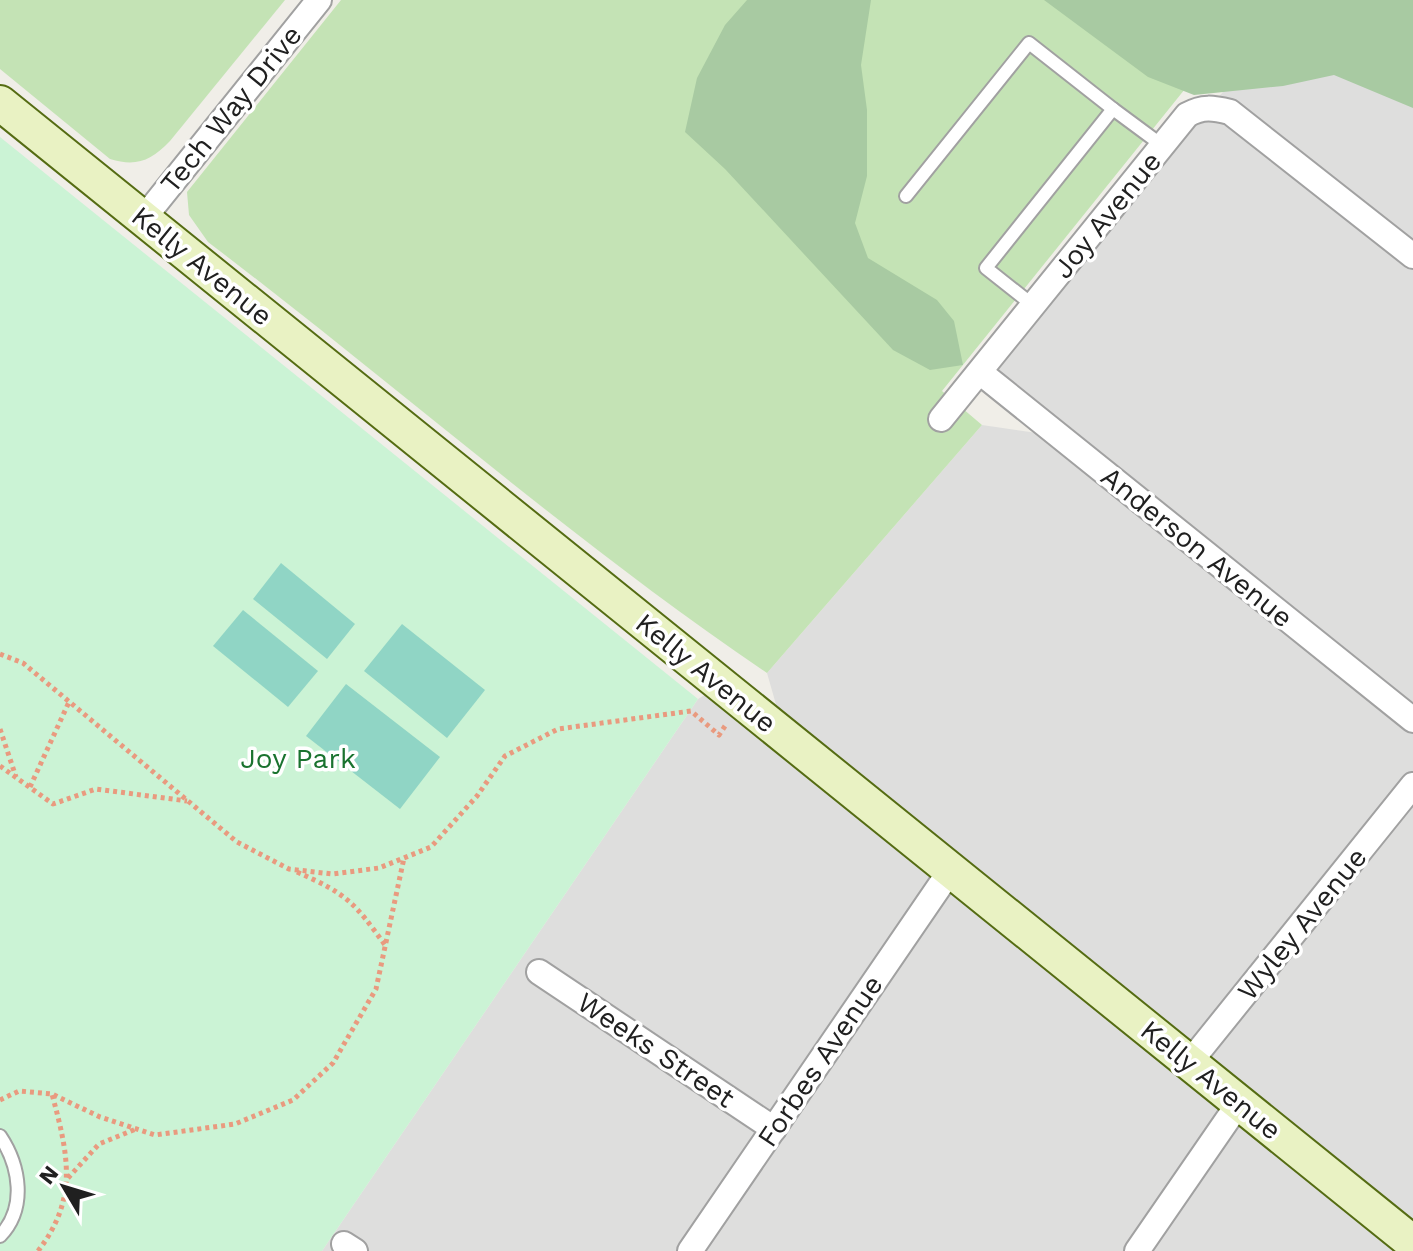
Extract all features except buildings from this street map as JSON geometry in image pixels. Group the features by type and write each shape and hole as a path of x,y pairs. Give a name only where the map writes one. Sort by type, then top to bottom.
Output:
{"main road":[{"name":"Kelly Avenue","path":"0,103 1413,1243"}],"street":[{"name":"Tech Way Drive","path":"143,219 319,0"},
{"name":"Joy Avenue","path":"941,419 1187,115 1197,109 1230,112 1413,256"},
{"name":"Anderson Avenue","path":"981,373 1413,720"},
{"name":"Wyley Avenue","path":"1190,1062 1413,785"},
{"name":"Forbes Avenue","path":"690,1251 950,871"},
{"name":"Weeks Street","path":"539,972 774,1129"},
{"path":"1137,1251 1239,1103"}],"lane":[{"path":"906,196 1029,43 1163,146"},
{"path":"1034,306 986,268 1113,109"},
{"path":"0,1136 11,1152 20,1191 7,1229 0,1236"}],"path":[{"path":"0,654 23,663 237,842 338,890 361,911 385,945"},
{"path":"30,787 69,702"},
{"path":"289,869 332,874 379,868 431,847 477,796 505,756 558,729 691,711 719,735 742,702"},
{"path":"0,729 17,778"},
{"path":"0,766 53,804 96,789 187,801"},
{"path":"0,1100 19,1091 52,1094 155,1135 235,1124 293,1100 333,1063 376,989 404,858"},
{"path":"38,1251 61,1210 69,1168 52,1094"},
{"path":"67,1179 99,1144 136,1129"}],"shaded area":[{"path":"1309,0 1413,53 1413,1251 322,1251 698,699 721,685 785,736 767,673 982,425 1058,436 981,373 1209,107"}],"green space":[{"path":"0,0 285,0 170,141 150,158 128,162 110,159 0,69"},
{"path":"341,0 1346,0 1193,79 942,391 982,425 767,673 624,570 484,461 208,242 189,215 187,192"},
{"path":"747,0 871,0 861,65 867,110 867,176 855,223 868,258 937,300 954,321 963,365 930,370 893,350 725,169 685,132 697,78 725,25"},
{"path":"1044,0 1413,0 1413,108 1334,75 1283,86 1194,95 1148,77"},
{"name":"Joy Park","path":"0,137 698,699 322,1251 0,1251"},
{"path":"281,563 355,624 327,659 253,599"},
{"path":"243,610 318,671 288,707 213,646"},
{"path":"402,624 485,690 447,738 364,671"},
{"path":"346,684 440,757 400,809 306,736"}]}
